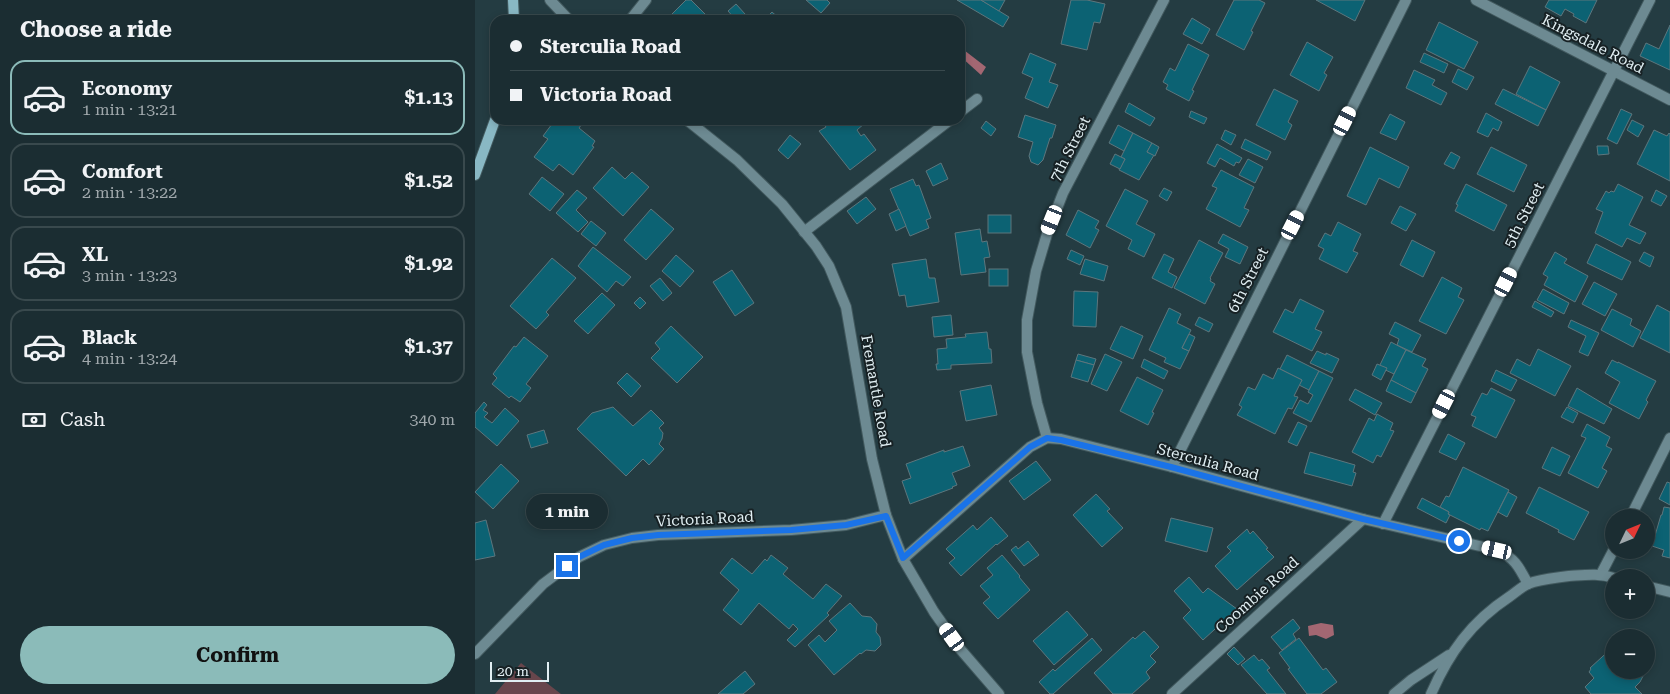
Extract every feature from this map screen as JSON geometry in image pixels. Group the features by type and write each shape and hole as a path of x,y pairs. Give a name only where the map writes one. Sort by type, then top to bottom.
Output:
{"street":[{"path":"513,0 514,15"},
{"path":"550,0 564,15"},
{"path":"634,15 647,0"},
{"name":"7th Street","path":"1047,438 1037,403 1027,352 1027,320 1036,271 1047,234 1063,193 1164,0"},
{"name":"6th Street","path":"1171,467 1406,0"},
{"name":"Kingsdale Road","path":"1476,0 1670,100"},
{"name":"5th Street","path":"1383,524 1650,0"},
{"path":"965,108 977,99"},
{"path":"475,175 493,125"},
{"name":"Fremantle Road","path":"693,125 737,160 782,204 829,266 846,307 873,458 886,516 903,558 934,612 961,650 999,694"},
{"path":"805,232 944,125"},
{"path":"903,558 1030,447 1047,438"},
{"name":"Sterculia Road","path":"1047,438 1171,467 1383,524 1497,550 1508,555 1517,564 1528,584"},
{"path":"1634,509 1670,438"},
{"name":"Victoria Road","path":"475,654 543,584 579,557 604,545 632,538 658,535 791,530 846,525 886,516"},
{"name":"Coombie Road","path":"1172,694 1363,519"},
{"path":"1601,574 1609,559"},
{"path":"1431,694 1451,653 1471,628 1496,605 1528,584 1556,578 1605,575"},
{"path":"1655,588 1670,592"},
{"path":"1394,694 1451,653"}],"shaded area":[{"path":"965,51 986,67 981,75 965,61"},
{"path":"1321,623 1333,625 1334,635 1326,639 1316,635 1309,636 1308,626"},
{"path":"521,663 561,694 495,694"}],"building":[{"path":"686,0 691,0 706,15 671,15"},
{"path":"806,0 827,0 830,3 821,13"},
{"path":"957,0 981,0 1009,17 1003,27"},
{"path":"981,0 1005,0 999,11"},
{"path":"1071,0 1087,0 1105,4 1100,23 1094,22 1087,50 1061,44"},
{"path":"1234,0 1259,0 1265,3 1244,50 1216,35"},
{"path":"1316,0 1365,0 1355,21"},
{"path":"1549,0 1597,0 1586,23 1565,9 1561,16 1545,7"},
{"path":"736,4 745,14 732,15 728,11"},
{"path":"1192,18 1210,29 1202,44 1183,34"},
{"path":"1439,22 1478,42 1464,69 1426,50"},
{"path":"1670,25 1670,70 1640,56 1646,43 1659,49"},
{"path":"1307,42 1333,57 1324,73 1327,75 1319,91 1290,75"},
{"path":"1188,44 1209,55 1192,90 1194,91 1189,101 1166,89 1168,85 1163,82 1170,68 1175,71"},
{"path":"1030,53 1056,64 1049,82 1058,85 1048,108 1025,98 1033,78 1022,73"},
{"path":"1424,53 1448,64 1444,73 1420,62"},
{"path":"1530,66 1560,82 1546,110 1516,94"},
{"path":"1458,69 1474,77 1467,90 1452,82"},
{"path":"1414,70 1435,80 1432,85 1447,93 1441,105 1406,88"},
{"path":"1274,89 1298,101 1288,122 1292,125 1285,140 1256,125"},
{"path":"1503,89 1546,110 1538,126 1495,104"},
{"path":"1129,103 1155,118 1150,126 1125,112"},
{"path":"1621,109 1632,114 1617,144 1607,139"},
{"path":"1191,111 1207,118 1204,124 1189,117"},
{"path":"1486,113 1502,122 1498,131 1493,128 1488,137 1477,132"},
{"path":"1390,114 1405,122 1396,140 1380,133"},
{"path":"1025,115 1056,125 1043,160 1038,165 1031,162 1029,156 1033,142 1018,137"},
{"path":"1632,120 1644,126 1638,137 1627,130"},
{"path":"986,121 996,129 991,136 981,128"},
{"path":"551,125 581,125 579,128 595,141 592,146 594,147 573,175 559,164 553,171 534,157 548,139 543,136"},
{"path":"825,125 863,125 857,130 861,136 864,134 876,150 850,170 819,131 826,127"},
{"path":"1118,125 1133,133 1124,151 1109,143"},
{"path":"1225,130 1236,135 1231,145 1221,139"},
{"path":"1654,130 1667,136 1670,134 1670,181 1637,164"},
{"path":"1133,133 1152,143 1147,152 1154,155 1139,180 1119,170 1125,159 1121,157"},
{"path":"790,135 801,144 788,159 778,150"},
{"path":"1245,139 1271,152 1267,160 1241,148"},
{"path":"1152,143 1159,147 1155,156 1147,152"},
{"path":"1217,144 1242,158 1239,163 1236,162 1234,166 1220,158 1215,167 1207,163"},
{"path":"1597,146 1608,146 1609,154 1598,155"},
{"path":"1370,147 1409,167 1399,188 1379,178 1366,205 1347,196"},
{"path":"1491,147 1527,165 1514,192 1477,174"},
{"path":"1451,152 1460,157 1454,169 1444,164"},
{"path":"1115,154 1125,159 1120,169 1110,164"},
{"path":"1248,159 1263,167 1255,183 1239,175"},
{"path":"941,163 948,179 933,186 926,171"},
{"path":"612,167 625,179 632,172 649,187 623,216 593,188"},
{"path":"1221,170 1254,187 1244,208 1249,210 1240,227 1206,209 1217,188 1212,186"},
{"path":"542,177 564,194 550,211 529,194"},
{"path":"913,179 916,186 919,185 931,218 926,220 929,228 910,236 890,189"},
{"path":"1466,184 1507,205 1494,231 1455,211 1458,205 1456,204"},
{"path":"1618,184 1643,197 1629,225 1646,233 1640,244 1627,238 1622,247 1595,233 1603,212 1596,209 1606,191 1609,193 1611,191 1614,192"},
{"path":"1164,188 1172,192 1167,201 1159,196"},
{"path":"1125,189 1148,201 1136,224 1155,234 1144,257 1128,249 1132,240 1106,226"},
{"path":"577,190 587,198 576,210 588,222 578,232 556,213"},
{"path":"1656,190 1667,196 1661,206 1651,201"},
{"path":"866,197 876,209 857,224 847,211"},
{"path":"1400,206 1416,214 1406,231 1391,223"},
{"path":"651,209 674,229 646,260 624,240"},
{"path":"899,209 906,226 896,231 889,214"},
{"path":"1078,210 1099,221 1095,228 1099,230 1090,248 1066,235"},
{"path":"988,215 1011,215 1011,233 988,233"},
{"path":"591,221 606,233 596,246 581,234"},
{"path":"1338,222 1361,234 1353,251 1358,253 1347,273 1319,259 1324,249 1318,246 1325,233 1331,236"},
{"path":"980,229 982,242 987,241 990,257 984,258 986,272 961,275 955,233"},
{"path":"1223,234 1248,247 1240,264 1225,257 1229,249 1218,243"},
{"path":"1199,240 1223,253 1210,278 1210,281 1215,284 1205,304 1174,288"},
{"path":"1412,240 1435,252 1423,277 1400,265"},
{"path":"1596,244 1631,262 1622,280 1587,263"},
{"path":"593,247 631,277 623,286 616,281 607,292 578,266"},
{"path":"1071,250 1084,256 1080,265 1067,259"},
{"path":"1555,252 1567,259 1564,263 1588,276 1575,302 1544,285 1548,277 1543,274"},
{"path":"1644,252 1654,257 1650,267 1639,261"},
{"path":"1164,254 1174,259 1168,272 1177,277 1172,288 1152,278"},
{"path":"676,255 694,271 680,287 662,271"},
{"path":"552,258 576,278 546,312 549,315 536,329 510,306"},
{"path":"926,259 929,278 935,278 939,302 907,307 905,295 899,296 892,264"},
{"path":"1085,259 1108,266 1104,281 1080,274"},
{"path":"989,269 1008,269 1008,286 989,286"},
{"path":"732,270 754,303 735,316 713,282"},
{"path":"1442,277 1462,288 1458,297 1464,300 1446,334 1419,321"},
{"path":"660,278 672,293 663,301 650,286"},
{"path":"1594,282 1617,294 1605,316 1582,304"},
{"path":"1543,289 1569,303 1564,314 1537,300"},
{"path":"1074,291 1098,292 1096,327 1073,326"},
{"path":"602,293 615,305 588,334 574,321"},
{"path":"640,297 646,303 640,309 634,303"},
{"path":"1300,299 1324,311 1315,329 1322,332 1312,351 1273,332 1285,309 1293,313"},
{"path":"1535,301 1554,312 1551,317 1532,307"},
{"path":"1657,305 1670,312 1670,353 1640,338"},
{"path":"1169,308 1181,314 1177,323 1191,330 1182,348 1189,351 1180,369 1164,362 1166,358 1149,350"},
{"path":"1612,309 1632,319 1630,325 1641,331 1633,347 1601,330"},
{"path":"951,315 953,335 934,337 932,317"},
{"path":"1199,317 1213,324 1209,332 1195,325"},
{"path":"1571,320 1599,333 1588,356 1579,352 1586,336 1568,327"},
{"path":"1395,322 1421,335 1412,352 1397,345 1399,339 1389,334"},
{"path":"671,326 703,357 677,383 651,358 660,349 655,343"},
{"path":"1121,326 1143,336 1133,359 1110,349"},
{"path":"987,332 992,363 951,365 951,369 937,370 937,349 947,348 946,339 966,337 965,334"},
{"path":"1189,334 1195,337 1189,351 1182,348"},
{"path":"524,337 548,356 526,384 531,388 520,402 511,396 509,398 492,384 497,378 493,374 514,346 516,347"},
{"path":"1391,342 1406,350 1394,374 1379,367"},
{"path":"1538,349 1571,366 1555,396 1510,373 1517,359 1530,366"},
{"path":"1406,350 1426,359 1422,366 1428,369 1416,393 1391,380"},
{"path":"1317,351 1339,359 1332,373 1310,363"},
{"path":"1078,354 1096,359 1094,365 1076,360"},
{"path":"1105,354 1122,362 1107,391 1091,384"},
{"path":"1287,355 1319,371 1309,390 1299,385 1302,380 1280,369"},
{"path":"1144,359 1168,371 1164,379 1141,367"},
{"path":"1076,360 1094,365 1088,382 1071,377"},
{"path":"1612,360 1656,381 1639,419 1609,403 1620,382 1605,373"},
{"path":"1377,364 1387,368 1381,380 1372,375"},
{"path":"1278,368 1302,380 1294,396 1298,397 1292,409 1288,408 1275,434 1237,415 1242,407 1239,405 1248,387 1255,390 1263,374 1273,379"},
{"path":"1496,370 1517,380 1511,391 1491,381"},
{"path":"1319,371 1333,378 1311,422 1293,413 1300,400 1308,404 1313,395 1308,392"},
{"path":"627,373 641,386 631,397 617,383"},
{"path":"1137,377 1163,390 1148,425 1120,411"},
{"path":"1391,380 1416,393 1411,403 1386,391"},
{"path":"991,385 997,415 966,421 960,391"},
{"path":"1491,388 1515,400 1496,438 1472,426 1476,417 1471,415 1482,393 1487,395"},
{"path":"1577,388 1612,409 1604,424 1568,406"},
{"path":"1355,389 1382,403 1375,415 1349,400"},
{"path":"484,402 487,405 483,410 488,413 484,417 492,423 505,408 519,421 497,446 475,427 475,413"},
{"path":"613,407 633,426 651,410 664,423 659,428 663,433 659,444 664,449 649,465 643,459 626,476 577,429 592,413"},
{"path":"1567,407 1578,413 1573,423 1561,417"},
{"path":"1377,414 1393,423 1390,430 1394,431 1381,457 1377,455 1373,463 1352,452 1369,418 1374,421"},
{"path":"1298,422 1307,426 1297,446 1288,442"},
{"path":"1587,424 1610,437 1606,446 1612,449 1602,468 1607,471 1598,488 1568,473 1586,438 1581,436"},
{"path":"544,430 548,443 531,448 527,435"},
{"path":"1448,434 1465,443 1456,460 1439,452"},
{"path":"963,446 970,466 952,473 957,485 910,504 902,481 911,478 906,464 944,450 944,452"},
{"path":"1552,447 1570,456 1560,476 1542,468"},
{"path":"1310,452 1355,465 1353,472 1356,473 1352,486 1304,473"},
{"path":"1036,461 1051,480 1024,500 1009,481"},
{"path":"501,464 519,481 493,509 475,492"},
{"path":"1463,467 1509,490 1488,531 1481,528 1480,530 1448,514 1449,512 1440,507 1446,496 1449,497"},
{"path":"1667,482 1670,483 1670,505 1659,499"},
{"path":"1539,487 1589,512 1574,540 1526,513"},
{"path":"1508,492 1517,497 1507,517 1498,512"},
{"path":"1096,494 1110,509 1107,511 1123,528 1102,547 1073,515"},
{"path":"1422,498 1449,512 1448,514 1450,515 1446,523 1417,508"},
{"path":"1664,507 1670,508 1670,558 1662,556 1664,550 1655,547 1655,536"},
{"path":"991,517 1008,536 996,544 961,576 949,563 955,558 946,549 973,525 977,530"},
{"path":"1171,518 1213,528 1207,552 1165,541"},
{"path":"486,520 495,556 475,560 475,523"},
{"path":"1247,529 1250,534 1253,531 1274,557 1237,590 1215,566 1231,551 1227,547"},
{"path":"1028,541 1039,555 1024,566 1011,550 1016,546 1018,549"},
{"path":"771,555 788,568 783,574 813,599 826,584 842,596 827,613 829,615 795,647 787,640 798,629 793,624 789,629 759,603 741,625 723,610 739,590 720,573 732,558 752,574"},
{"path":"1002,555 1030,590 998,619 983,603 990,597 980,586 993,575 987,568"},
{"path":"1189,577 1203,593 1208,588 1237,609 1203,640 1183,618 1191,610 1174,591"},
{"path":"850,603 862,616 871,617 877,624 876,632 880,637 881,645 875,651 866,650 860,653 834,675 808,645 819,635 825,642 837,630 829,621"},
{"path":"1067,611 1088,635 1054,665 1033,641"},
{"path":"1293,619 1300,628 1293,634 1296,639 1282,650 1271,637"},
{"path":"1144,631 1159,647 1150,656 1156,662 1146,672 1150,678 1132,694 1113,694 1094,673 1133,637 1135,639"},
{"path":"1092,638 1102,650 1053,694 1050,694 1039,682 1053,669 1055,671"},
{"path":"1299,638 1323,670 1326,668 1337,682 1321,694 1307,694 1288,669 1290,668 1279,653"},
{"path":"1234,647 1245,659 1238,665 1227,654"},
{"path":"1605,654 1605,679 1642,679 1635,687 1642,694 1591,694 1585,687 1594,678 1589,672 1590,668"},
{"path":"1254,655 1259,661 1262,659 1270,668 1267,670 1286,694 1267,694 1241,665"},
{"path":"745,671 755,684 743,694 718,694"}],"route":[{"path":"567,566 579,557 604,545 632,538 658,535 791,530 846,525 886,516 903,558 1030,447 1047,438 1153,462 1363,519 1459,541"}]}
